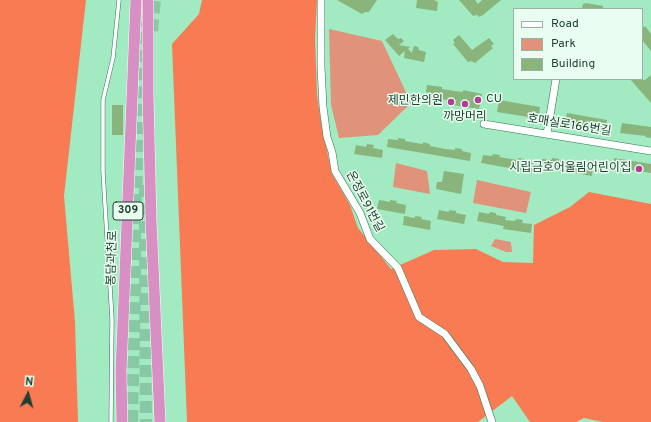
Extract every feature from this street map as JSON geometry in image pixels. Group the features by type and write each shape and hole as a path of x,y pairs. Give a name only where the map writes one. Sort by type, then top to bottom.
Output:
{"highway":[{"name":"봉담과천로","path":"122,422 122,372 136,0"},
{"name":"309","path":"150,0 148,94 151,212 160,422"}],"street":[{"name":"온정로91번길","path":"321,0 321,67 323,107 327,137 336,171 360,214 370,239 398,268 419,317 445,334 471,370 480,386 492,422"},
{"path":"547,134 556,80"},
{"name":"호매실로166번길","path":"484,124 651,151"}],"lane":[{"path":"111,422 112,319 103,172 102,100 113,58 119,0"}],"green space":[{"path":"329,29 382,41 411,103 378,135 339,138 331,105"},
{"path":"396,163 427,171 430,194 393,187"},
{"path":"477,180 531,192 526,213 473,203"},
{"path":"495,239 511,242 512,252 506,252 491,246"}],"shaded area":[{"path":"0,0 86,0 64,196 75,322 78,422 0,422"},
{"path":"202,0 317,0 315,39 317,95 322,128 332,174 350,205 358,228 391,269 434,250 476,249 503,262 533,263 534,225 570,207 589,192 651,204 651,422 603,422 584,418 576,422 530,422 512,396 478,422 187,422 172,44 199,14"}],"building":[{"path":"337,0 377,0 369,12 362,14"},
{"path":"417,0 434,0 438,2 437,11 416,8"},
{"path":"459,0 475,0 478,4 482,0 501,0 479,17 477,15 473,16"},
{"path":"586,3 603,6 603,8 582,8 583,4"},
{"path":"645,26 651,34 651,51 643,41 643,28"},
{"path":"393,34 398,39 401,38 404,41 399,45 410,47 408,49 412,53 414,46 418,47 419,50 426,52 424,62 404,58 405,51 399,56 385,40"},
{"path":"459,35 472,50 489,38 494,44 491,46 493,48 475,63 471,61 468,62 453,44 455,43 453,40"},
{"path":"651,75 651,103 631,80 645,80"},
{"path":"427,85 442,87 442,89 463,92 463,90 482,94 479,109 446,104 446,100 428,97 429,93 426,92"},
{"path":"499,100 540,107 539,116 535,116 535,118 497,112"},
{"path":"112,105 123,105 123,135 112,135"},
{"path":"567,113 607,120 606,131 591,127 565,124"},
{"path":"622,123 651,127 651,138 620,133"},
{"path":"398,138 416,143 423,144 423,142 430,144 430,146 445,149 462,149 462,151 471,153 470,161 387,147 388,139 398,140"},
{"path":"367,144 374,145 373,148 383,150 382,158 354,154 356,145 366,147"},
{"path":"493,154 500,155 499,157 517,160 518,158 525,159 525,161 534,163 532,172 481,163 483,155 492,156"},
{"path":"552,158 570,163 584,163 584,165 593,167 592,176 541,167 542,159 552,160"},
{"path":"614,158 651,164 651,173 613,167"},
{"path":"444,171 464,174 461,194 436,189 437,182 442,182"},
{"path":"379,200 390,202 390,200 397,201 396,203 406,205 405,214 377,209"},
{"path":"439,210 449,212 449,210 456,211 456,213 466,215 464,224 437,219"},
{"path":"479,212 489,214 490,212 496,213 496,215 506,217 505,220 523,220 522,223 532,224 531,233 503,229 504,226 477,221"},
{"path":"404,216 415,218 415,216 422,217 421,219 431,221 430,230 403,225"}],"tunnel":[{"path":"152,31 155,0"},
{"path":"132,422 135,220 144,23"},
{"path":"145,185 146,422"}],"place":[{"name":"CU","path":"478,100"},
{"name":"제민한의원","path":"451,102"},
{"name":"까망머리","path":"465,104"},
{"name":"시립금호어울림어린이집","path":"639,169"}]}
